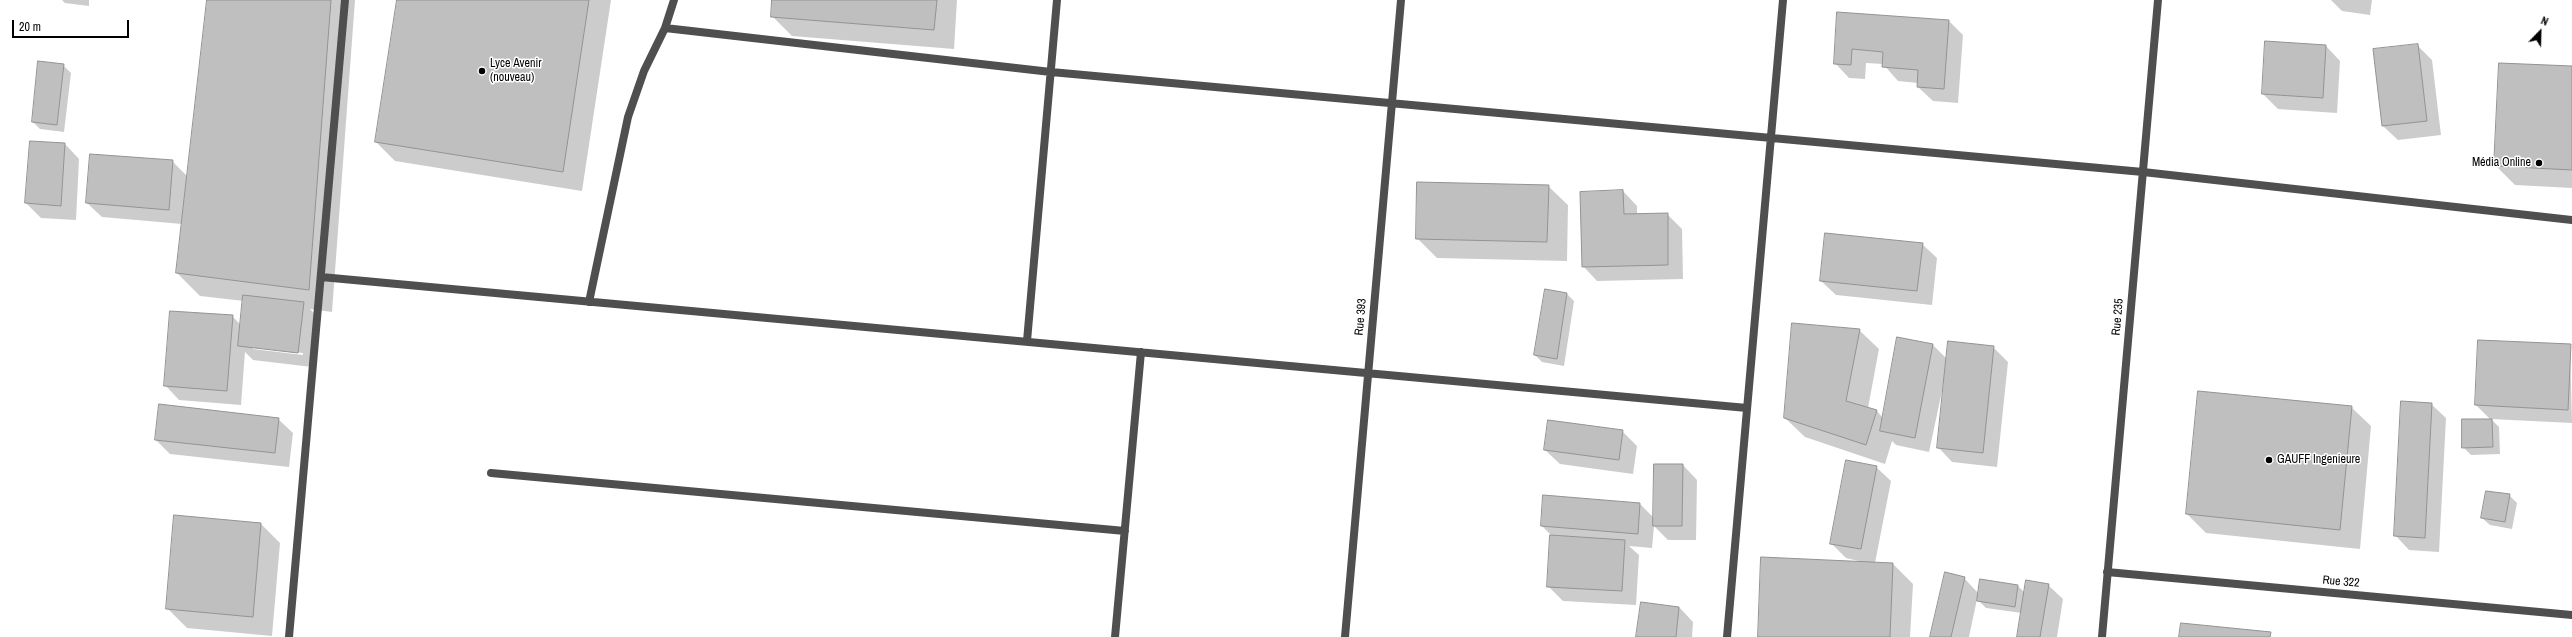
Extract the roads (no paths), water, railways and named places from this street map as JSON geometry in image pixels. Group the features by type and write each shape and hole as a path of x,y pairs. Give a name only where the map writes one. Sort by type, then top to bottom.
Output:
{"street":[{"path":"289,637 345,0"},
{"path":"589,302 628,117 644,72 665,28 674,0"},
{"path":"1027,342 1057,0"},
{"name":"Rue 393","path":"1345,637 1401,0"},
{"path":"1727,637 1783,0"},
{"name":"Rue 235","path":"2102,637 2158,0"},
{"path":"665,28 1051,72 2143,172 2572,220"},
{"path":"321,277 1747,408"},
{"path":"1115,637 1141,352"},
{"path":"491,473 1125,531"},
{"name":"Rue 322","path":"2107,572 2572,615"}],"place":[{"name":"Lyce Avenir (nouveau)","path":"482,71"},
{"name":"Média Online","path":"2539,163"},
{"name":"GAUFF Ingenieure","path":"2269,460"}]}
